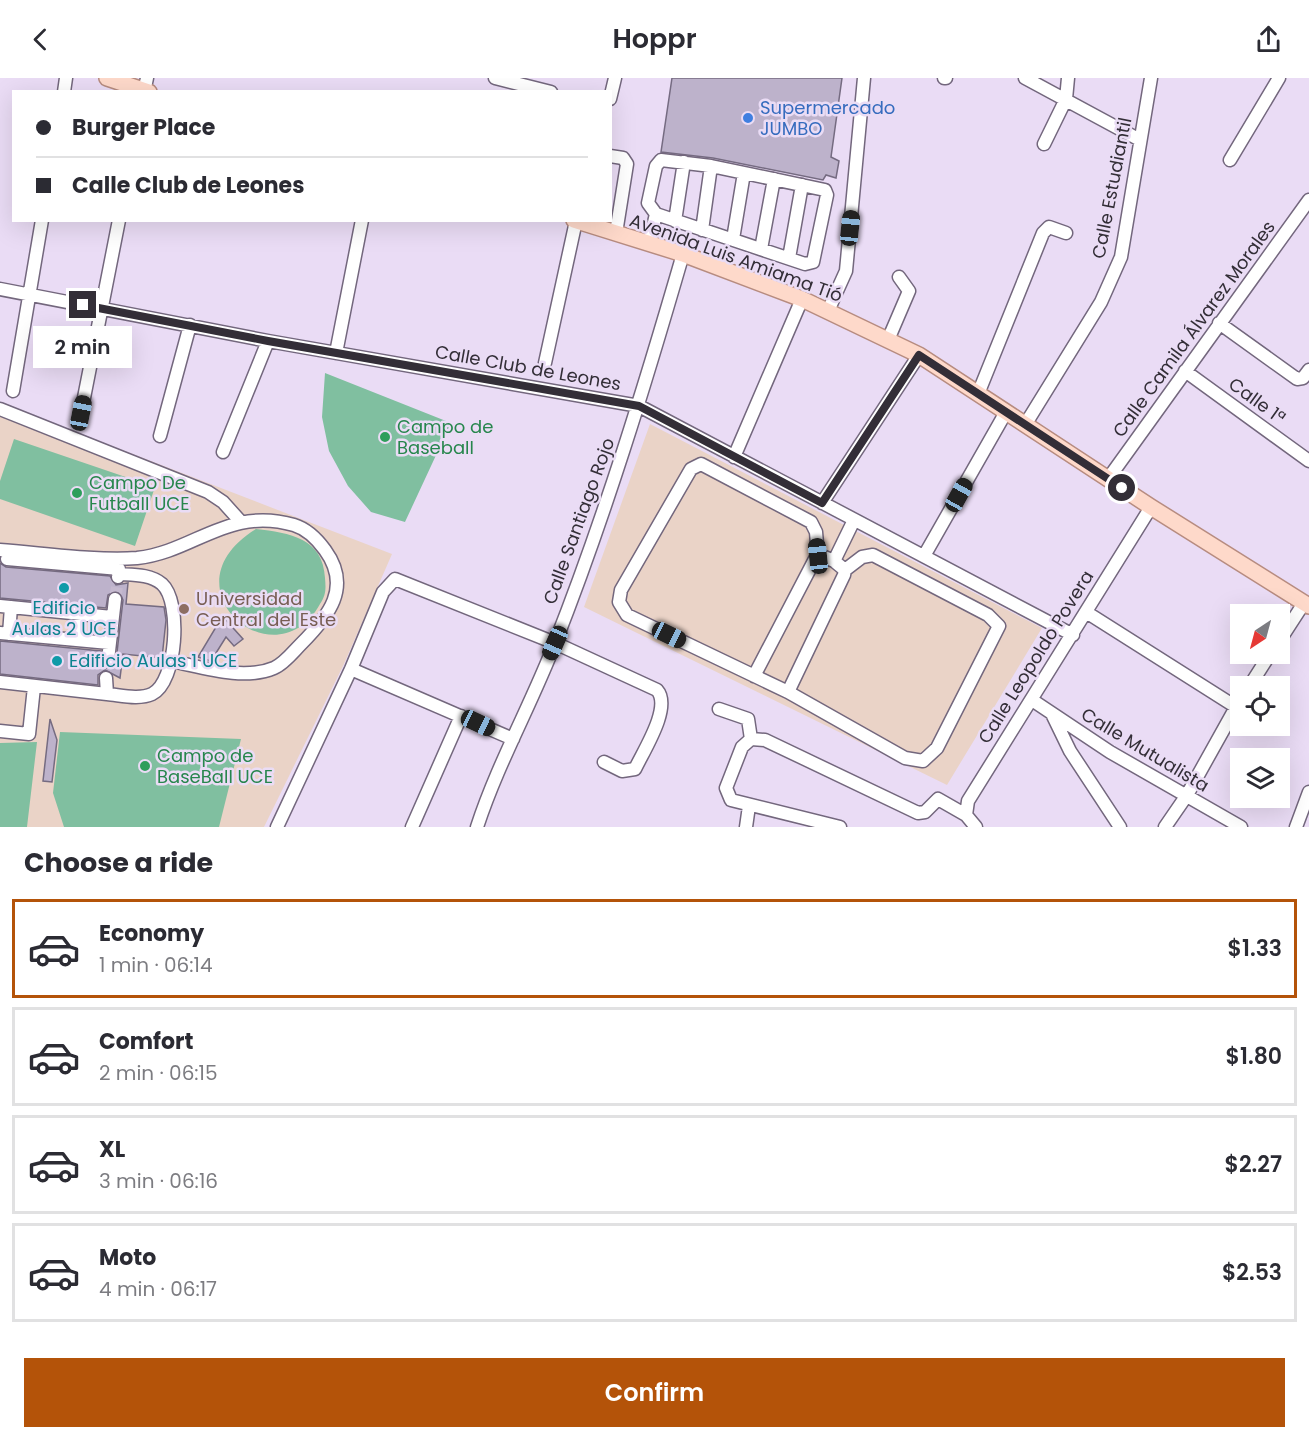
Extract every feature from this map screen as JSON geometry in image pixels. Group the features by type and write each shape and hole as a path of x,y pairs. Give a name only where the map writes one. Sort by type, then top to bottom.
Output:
{"main road":[{"path":"107,78 146,88"},
{"name":"Avenida Luis Amiama Tió","path":"581,222 683,254 802,300 919,355 1150,507 1306,604"}],"street":[{"path":"495,78 541,90"},
{"path":"828,311 846,271 864,78"},
{"path":"1024,78 1140,140"},
{"path":"1044,144 1066,99 1068,78"},
{"name":"Calle Estudiantil","path":"1025,425 1101,302 1121,257 1151,78"},
{"path":"1230,160 1279,78"},
{"path":"612,156 623,158 627,164 616,233"},
{"path":"661,160 711,166 826,192 813,262 805,264 656,214 648,203 656,166 661,160"},
{"path":"675,220 684,162"},
{"path":"702,230 711,166"},
{"path":"733,240 744,173"},
{"path":"761,249 774,179"},
{"path":"789,258 802,185"},
{"name":"Calle Camila Álvarez Morales","path":"1108,479 1309,200"},
{"path":"649,244 656,214"},
{"path":"13,391 42,222"},
{"path":"81,413 119,222"},
{"path":"336,353 363,222"},
{"path":"545,363 581,222"},
{"path":"978,394 1043,233 1049,227 1066,234"},
{"name":"Calle Santiago Rojo","path":"477,827 490,787 555,643 639,406 683,254"},
{"path":"888,340 909,291 899,277"},
{"name":"Calle Club de Leones","path":"0,288 268,341 639,406 1072,635"},
{"path":"734,457 802,300"},
{"path":"1219,323 1297,379 1302,378 1309,370"},
{"path":"160,436 189,325"},
{"path":"223,452 268,341"},
{"path":"822,503 919,355"},
{"name":"Calle 1ª","path":"1185,371 1309,461"},
{"path":"0,410 208,492 223,502 241,522"},
{"path":"924,556 1006,412"},
{"path":"754,675 818,556 816,532 811,522 700,464 696,465 691,468 621,590 619,602 621,609 627,615 788,692 905,758 923,761 937,748 998,631 996,621 873,555 862,557 845,570 788,692"},
{"name":"Calle Leopoldo Povera","path":"966,815 968,801 1150,507"},
{"path":"0,550 136,558 158,554 213,529 241,522 275,520 297,525 316,537 335,564 336,589 333,607 323,622 276,667 258,672 223,671 171,661"},
{"path":"834,561 854,520"},
{"path":"818,556 834,561 845,570"},
{"path":"0,558 119,569 118,577 149,576 162,584 173,602 175,614 171,661 163,685 153,693 141,697 0,682"},
{"path":"277,827 351,669 383,592 395,579 555,643 657,690 661,694 663,709 635,769 622,771 604,762"},
{"path":"108,660 115,599"},
{"path":"1290,626 1306,604"},
{"path":"109,643 4,634 6,607 112,617"},
{"path":"1086,612 1230,699"},
{"path":"78,640 80,614"},
{"path":"351,669 513,739"},
{"path":"106,678 106,694"},
{"path":"0,731 29,734 34,687"},
{"name":"Calle Mutualista","path":"1032,700 1053,716 1241,827"},
{"path":"719,709 743,715 748,719 751,739"},
{"path":"412,827 461,716"},
{"path":"1053,716 1070,751 1120,827"},
{"path":"1165,827 1187,795 1230,718"},
{"path":"840,827 824,821 749,806 731,800 726,788 742,747 751,739 765,740 918,813 925,812 938,799 966,815 976,827"},
{"path":"1296,827 1309,792"},
{"path":"746,827 749,806"}],"shaded area":[{"name":"Universidad Central del Este","path":"0,403 392,554 344,664 264,827 0,827"},
{"path":"650,424 1042,628 947,785 584,607"}],"green space":[{"name":"Campo de Baseball","path":"325,373 451,423 405,522 371,512 348,486 329,451 322,417"},
{"name":"Campo De Futball UCE","path":"14,439 155,487 135,546 0,499 0,481"},
{"path":"256,529 281,533 302,540 318,554 323,565 325,589 320,604 300,626 278,635 255,631 236,619 223,600 220,577 230,552"},
{"name":"Campo de BaseBall UCE","path":"60,732 241,739 219,827 64,827 53,793"},
{"path":"37,742 27,827 0,827 0,743"}],"building":[{"path":"672,78 842,78 831,157 839,161 836,178 826,175 823,180 713,158 661,152"},
{"path":"0,563 6,567 110,576 116,585 128,583 126,604 164,607 166,620 162,658 123,654 120,678 105,670 98,675 98,685 0,674 0,641 101,651 101,664 106,668 112,667 116,661 123,600 120,593 115,591 108,595 106,608 0,598"},
{"path":"225,619 243,639 234,646 226,637 211,661 198,657 216,627"},
{"path":"50,719 57,740 52,782 43,781"}],"tunnel":[{"path":"115,599 118,581"}],"place":[{"name":"Supermercado JUMBO","path":"748,118"},
{"name":"Campo de Baseball","path":"385,437"},
{"name":"Campo De Futball UCE","path":"77,493"},
{"name":"Edificio Aulas 2 UCE","path":"64,588"},
{"name":"Universidad Central del Este","path":"184,609"},
{"name":"Edificio Aulas 1 UCE","path":"57,661"},
{"name":"Campo de BaseBall UCE","path":"145,766"}],"route":[{"path":"83,305 268,341 639,406 822,503 919,355 1122,488"}]}
